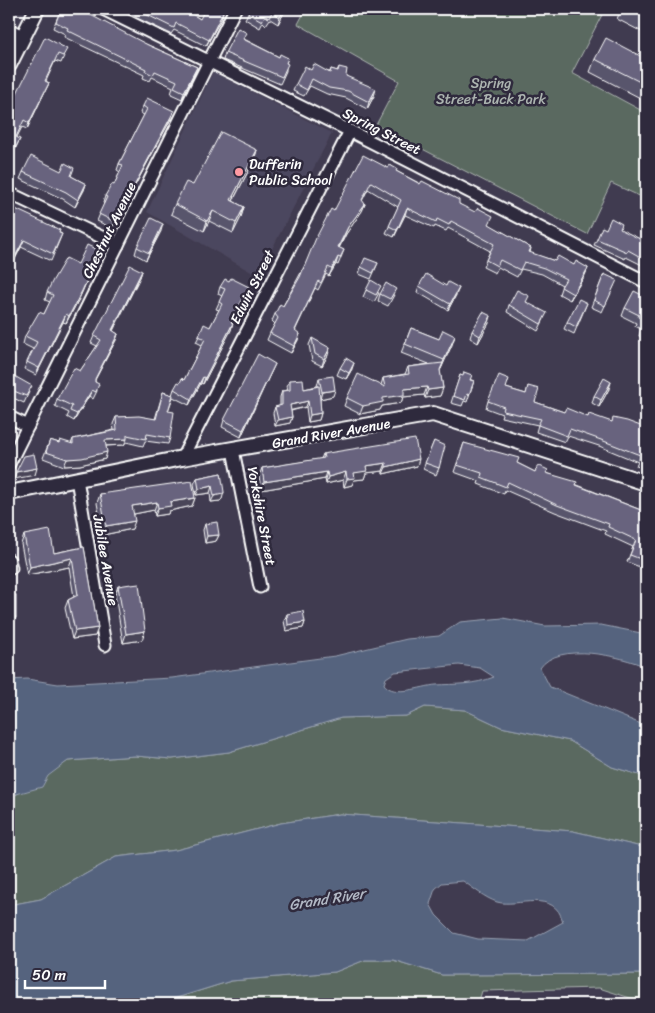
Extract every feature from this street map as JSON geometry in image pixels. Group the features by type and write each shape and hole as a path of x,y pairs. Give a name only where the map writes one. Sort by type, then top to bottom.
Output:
{"street":[{"path":"9,65 37,9"},
{"name":"Spring Street","path":"103,9 350,131 646,282"},
{"name":"Chestnut Avenue","path":"9,464 235,9"},
{"path":"9,29 24,37"},
{"name":"Edwin Street","path":"182,458 350,131"},
{"path":"9,193 118,244"},
{"name":"Grand River Avenue","path":"9,493 182,458 433,414 646,483"},
{"path":"9,417 28,426"},
{"name":"Yorkshire Street","path":"234,450 260,586"},
{"name":"Jubilee Avenue","path":"77,479 105,645"}],"shaded area":[{"name":"Dufferin Public School","path":"213,72 332,133 258,276 147,212"}],"green space":[{"name":"Spring Street-Buck Park","path":"306,9 605,9 572,73 646,113 646,199 611,183 587,234 376,125 399,81 298,24"},
{"path":"425,707 465,710 501,727 570,741 612,767 646,777 646,848 573,831 340,814 281,823 176,850 116,857 41,899 9,905 9,796 14,796 68,761 135,756 172,759 229,752 341,718 406,716"},
{"path":"365,960 393,960 442,975 646,974 646,1003 599,988 482,991 478,1004 157,1004 231,981 335,972"}],"water":[{"path":"503,618 545,626 601,625 646,634 646,667 607,655 575,653 561,655 549,660 540,668 550,687 646,726 646,777 612,767 570,741 501,727 465,710 425,707 406,716 341,718 229,752 172,759 135,756 68,761 48,776 42,787 9,796 9,680 27,679 58,684 172,678 335,656 407,639 439,636 460,622","holes":["459,665 480,668 494,677 472,683 436,685 401,691 389,688 384,684 386,678 395,672"]},
{"name":"Grand River","path":"340,814 573,831 646,848 646,974 442,975 393,960 365,960 335,972 231,981 157,1004 9,1004 9,905 41,899 116,857 176,850 281,823","holes":["463,881 497,902 544,902 552,905 559,912 563,922 528,941 478,939 454,933 436,915 430,904 435,889 442,883"]}],"building":[{"path":"61,9 79,9 148,45 197,67 184,92 174,87 177,81 155,71 153,75 145,71 146,69 67,30 68,28 56,22"},
{"path":"135,9 184,9 200,19 205,9 215,9 223,12 209,40 176,23 174,28"},
{"path":"250,9 285,9 280,17 272,12 269,18 265,16 262,21 248,13"},
{"path":"628,9 646,9 646,18"},
{"path":"238,28 247,33 243,39 279,57 280,54 288,58 286,63 288,64 282,77 225,53"},
{"path":"45,37 67,49 63,56 58,54 45,81 49,83 29,123 24,120 16,137 20,139 9,160 9,109"},
{"path":"606,38 646,59 646,85 595,59"},
{"path":"314,64 330,73 331,69 338,71 339,67 347,69 346,76 376,89 369,102 348,91 329,88 312,79 307,90 296,84 305,66 311,70"},
{"path":"147,98 174,111 115,222 99,214 107,197 105,196 112,184 114,185 123,165 119,164 147,109 143,106"},
{"path":"221,132 257,150 231,200 244,207 236,223 213,211 207,221 175,204 186,182 193,185"},
{"path":"363,155 388,168 390,165 397,169 396,171 420,184 422,181 459,200 459,204 475,212 478,208 493,216 489,224 531,248 529,252 555,261 558,256 574,265 576,261 588,268 573,294 561,287 566,279 544,268 524,262 520,270 500,260 497,266 486,260 494,244 451,221 449,225 437,219 436,222 407,208 397,230 389,226 401,200 371,182 362,200 365,204 348,227 338,247 344,250 340,258 338,257 332,269 328,267 321,283 318,281 295,330 300,334 294,346 270,333 278,318 275,314 280,304 283,306 300,277 316,238 331,209 334,211"},
{"path":"31,156 61,171 65,163 74,168 71,176 86,184 78,200 66,192 23,172"},
{"path":"9,206 60,230 59,233 62,234 53,254 24,240 9,268 9,246 14,236 9,233"},
{"path":"151,218 163,224 149,253 137,247"},
{"path":"611,218 622,224 620,229 646,240 646,260 628,250 627,252 597,239 602,227 606,229"},
{"path":"87,245 100,251 69,316 66,314 39,368 27,362 37,342 25,336 39,312 44,314 53,295 47,292 66,258 78,264"},
{"path":"365,258 378,263 373,273 361,267"},
{"path":"130,265 142,271 112,330 118,334 95,379 95,382 99,384 96,392 92,390 77,414 70,411 72,406 57,399 74,368 80,371 101,340 94,336"},
{"path":"426,274 446,286 448,282 459,288 450,304 419,286"},
{"path":"604,274 617,280 605,306 594,300"},
{"path":"231,278 249,287 205,378 203,377 191,399 174,389 182,378 184,380 205,339 199,336 204,324 210,327 222,304 219,302 225,289 220,287 225,279 229,281"},
{"path":"371,280 381,286 376,295 366,290"},
{"path":"386,283 396,289 390,299 380,294"},
{"path":"517,290 529,296 526,302 547,313 541,324 509,305"},
{"path":"634,291 646,297 643,302 646,304 646,330 642,328 645,321 638,317 639,315 625,308"},
{"path":"579,299 587,303 576,327 567,322"},
{"path":"483,312 491,316 480,336 472,331"},
{"path":"411,328 439,339 443,330 455,336 444,360 405,344"},
{"path":"312,338 330,348 324,359 315,354"},
{"path":"258,354 275,364 243,430 224,420"},
{"path":"346,358 354,363 349,373 340,368"},
{"path":"443,363 440,370 443,388 428,390 427,387 404,389 404,395 383,398 383,402 363,406 347,398 358,374 385,387 383,378 409,374 408,367"},
{"path":"464,372 472,375 470,380 474,381 465,400 453,396 460,375 463,376"},
{"path":"9,373 32,386 26,396 9,389"},
{"path":"499,375 509,379 506,388 526,394 528,386 539,389 535,402 564,412 566,408 588,417 589,414 612,422 613,418 646,428 646,462 639,460 640,455 601,440 570,429 567,436 538,425 541,419 503,411 504,407 488,401"},
{"path":"333,376 335,390 322,392 319,378"},
{"path":"604,378 611,382 601,400 594,396"},
{"path":"303,379 304,389 319,386 321,413 310,415 308,401 290,405 292,417 278,420 275,407 282,405 282,391 290,390 290,380"},
{"path":"163,392 173,395 168,411 174,412 170,438 147,434 146,439 127,435 127,439 105,440 107,452 82,458 67,459 46,452 50,440 59,443 60,440 73,444 73,439 117,430 116,417 139,416 156,419"},
{"path":"415,439 419,459 386,467 386,463 366,466 367,471 354,473 355,478 347,479 346,472 328,477 327,472 264,482 262,468 324,458 323,454"},
{"path":"434,441 445,446 439,468 425,463"},
{"path":"464,443 519,458 517,463 535,472 538,465 548,470 546,473 577,482 576,485 646,512 646,561 630,555 636,540 608,527 609,524 557,505 508,482 506,487 481,477 482,473 457,465"},
{"path":"34,454 37,468 16,472 24,456"},
{"path":"221,473 223,494 214,496 212,486 199,489 197,478"},
{"path":"192,481 195,498 170,502 171,506 158,508 157,502 132,506 135,521 106,526 100,494"},
{"path":"217,522 219,535 207,536 205,524"},
{"path":"50,530 54,553 84,547 98,628 75,631 68,600 78,595 72,558 30,567 24,535"},
{"path":"139,584 145,631 126,634 118,586"},
{"path":"9,595 16,595 16,617 9,617"},
{"path":"303,611 305,622 288,625 287,614"}],"place":[{"name":"Dufferin Public School","path":"239,172"}]}
